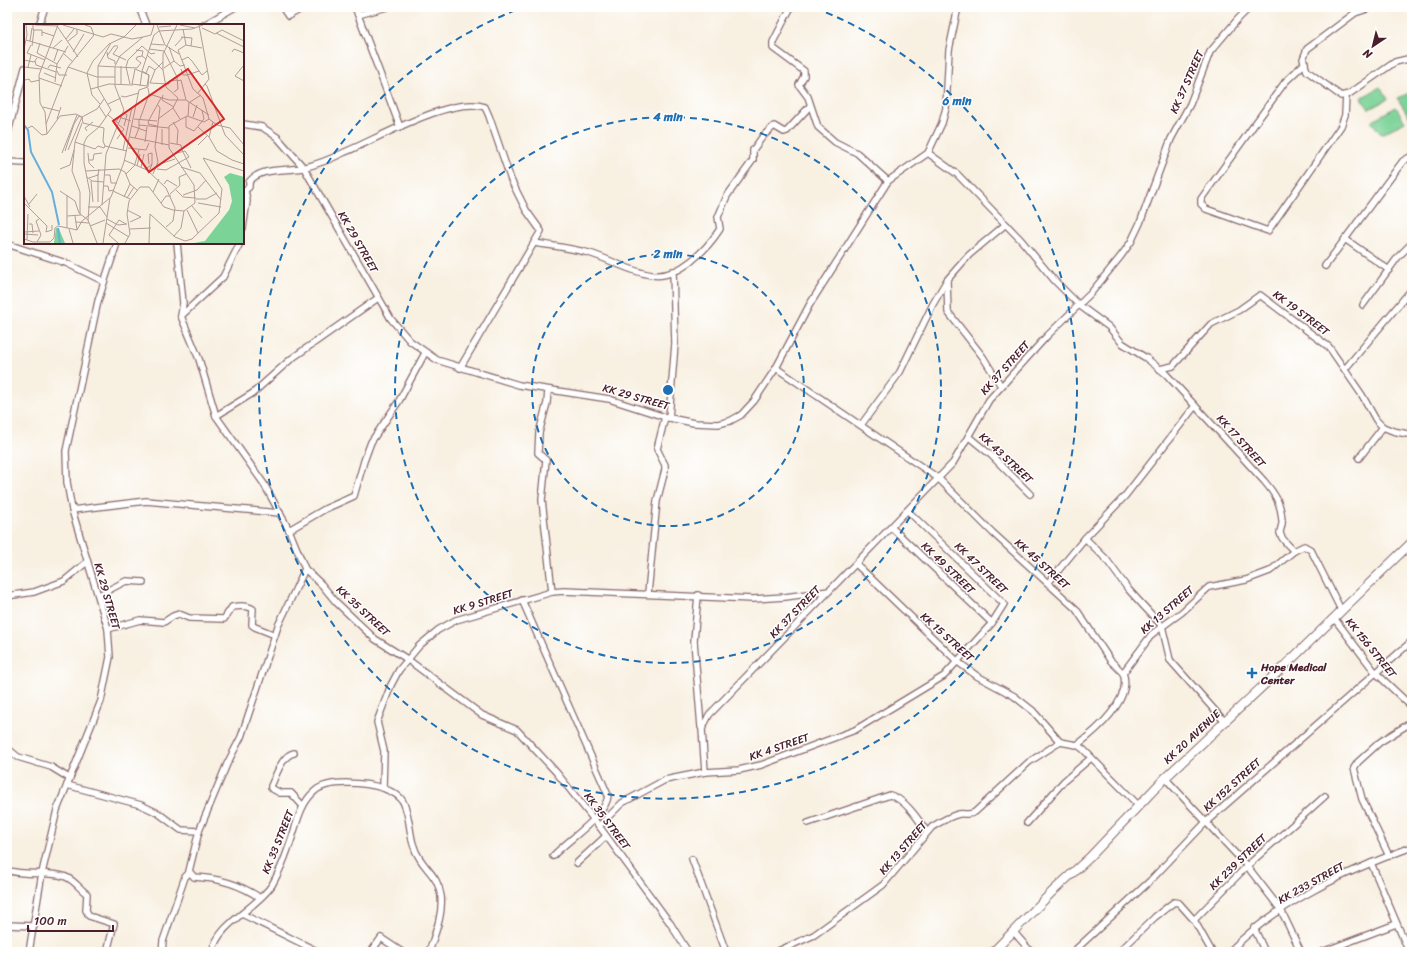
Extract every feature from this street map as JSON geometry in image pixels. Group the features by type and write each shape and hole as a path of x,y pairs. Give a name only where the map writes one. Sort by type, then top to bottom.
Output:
{"main road":[{"name":"KK 20 AVENUE","path":"993,952 1090,857 1165,778 1412,543"}],"street":[{"path":"39,24 45,7"},
{"path":"139,7 146,24"},
{"path":"206,24 235,7"},
{"path":"282,7 288,16 305,7"},
{"path":"356,7 400,127"},
{"path":"358,15 387,7"},
{"path":"791,7 772,46 804,71 804,76 799,85 808,97 816,123 824,133 836,142 857,153 888,181"},
{"name":"KK 29 STREET","path":"244,124 262,127 277,137 304,168 378,298 400,330 425,353 437,360 460,368 520,385 548,391 609,399 667,417 704,424 730,421 741,415 748,408 776,368 810,304 888,181 928,153 942,123 946,108 948,50 958,7"},
{"name":"KK 37 STREET","path":"702,729 709,715 908,510 957,457 969,437 973,424 989,400 1101,281 1131,242 1140,223 1170,139 1190,104 1206,60 1226,32 1250,7"},
{"path":"1373,7 1355,13 1308,48 1303,59 1307,71 1341,96 1346,95 1394,62 1412,58"},
{"path":"1305,63 1285,82 1201,199 1201,204 1206,209 1268,231 1341,126 1345,115 1346,95"},
{"path":"7,136 24,72"},
{"path":"244,221 247,201 245,190 249,187 248,182 256,175 272,171 304,168 346,152 422,117 457,106 484,107 489,116 518,195 541,232 480,330 460,368"},
{"path":"535,243 589,253 653,275 673,270 698,257 720,230 719,213 727,196 753,160 753,150 763,136 774,126 784,132 787,131 810,106"},
{"name":"KK 17 STREET","path":"928,153 957,174 1021,240 1055,281 1079,305 1109,327 1122,343 1160,368 1275,494 1280,503 1282,521 1280,534 1294,550"},
{"path":"1325,266 1403,161 1412,156"},
{"path":"7,162 24,163"},
{"path":"861,424 900,372 933,304 947,280 969,255 1006,224"},
{"path":"1345,239 1388,270"},
{"path":"1363,305 1388,270 1412,243"},
{"path":"7,244 66,263 103,281"},
{"name":"KK 29 STREET","path":"29,952 42,873 57,810 101,701 110,657 108,629 99,595 87,562 72,510 67,482 66,451 103,281 117,244"},
{"name":"KK 35 STREET","path":"176,244 182,303 181,316 199,359 216,416 264,484 289,530 305,570 322,585 336,602 376,639 407,659 482,715 517,730 556,772 599,826 670,923 688,952"},
{"path":"181,316 223,276 239,244"},
{"path":"648,593 657,501 665,470 657,449 667,417 675,344 673,270"},
{"path":"947,280 948,312 983,357 1001,386"},
{"path":"1345,369 1412,289"},
{"name":"KK 19 STREET","path":"1160,368 1174,366 1210,324 1238,310 1260,296 1330,347 1376,420 1383,427"},
{"path":"216,416 252,393 291,359 378,298"},
{"path":"289,530 325,509 352,498 356,494 364,461 372,442 399,401 425,353"},
{"name":"KK 45 STREET","path":"776,368 861,424 938,478 964,505 1081,615 1110,660 1123,672"},
{"path":"548,391 548,403 539,433 538,453 546,460 542,500 552,592"},
{"path":"1048,583 1085,538 1125,496 1195,406"},
{"path":"1359,458 1383,427 1412,435"},
{"name":"KK 43 STREET","path":"969,437 992,456 1030,494"},
{"path":"72,510 146,501 280,514"},
{"name":"KK 47 STREET","path":"908,510 1002,601 1003,607 992,623 958,662"},
{"name":"KK 49 STREET","path":"891,527 992,623"},
{"path":"1085,538 1106,558 1128,589 1162,626 1170,660 1225,722"},
{"path":"1294,550 1304,546 1311,550 1341,610"},
{"name":"KK 13 STREET","path":"1123,672 1147,640 1210,587 1246,580 1270,571 1294,550"},
{"path":"7,596 34,592 64,581 87,562"},
{"name":"KK 15 STREET","path":"856,564 958,662 977,676 1014,696 1050,728 1060,742"},
{"path":"162,952 172,913 185,877 190,873 199,831 227,764 241,737 275,635 305,570"},
{"path":"99,595 107,589 126,581 143,582"},
{"name":"KK 9 STREET","path":"383,788 384,751 377,722 391,685 407,659 426,639 456,620 522,600 552,592 564,591 753,598 785,597 829,591"},
{"path":"698,595 694,641 705,772"},
{"path":"522,600 606,790 607,802 594,820 563,845 553,856"},
{"path":"108,629 140,620 164,622 179,614 190,618 224,619 232,607 241,606 250,607 253,609 252,625 275,635"},
{"name":"KK 156 STREET","path":"1334,618 1375,672 1412,707"},
{"name":"KK 152 STREET","path":"1073,952 1150,881 1206,822 1412,641"},
{"name":"KK 4 STREET","path":"599,826 622,803 665,780 705,772 739,770 761,765 844,735 873,720 935,683 958,662"},
{"path":"1077,746 1102,724 1121,697 1126,680 1123,672"},
{"path":"1389,856 1362,799 1354,768 1358,762 1380,742 1412,722"},
{"path":"1060,742 1077,746 1138,805"},
{"name":"KK 13 STREET","path":"776,952 814,935 883,885 927,832 941,821 958,814 968,815 975,812 1029,762 1060,742"},
{"path":"7,748 18,757 51,767 69,778"},
{"path":"294,753 287,756 283,761 271,788 280,793 291,793 303,806"},
{"path":"1027,823 1064,781 1091,758"},
{"path":"1165,778 1246,866 1281,910 1301,952"},
{"name":"KK 33 STREET","path":"212,952 213,946 223,933 271,886 288,849 303,806 315,791 339,784 374,785 383,788"},
{"path":"67,785 142,805 158,813 181,830 199,831"},
{"path":"383,788 396,794 404,803 412,844 420,860 438,881 441,896 440,918 429,952"},
{"path":"808,823 890,795 895,797 915,815 927,832"},
{"name":"KK 239 STREET","path":"1194,920 1246,866 1325,796"},
{"path":"577,863 606,836"},
{"name":"KK 233 STREET","path":"1229,952 1254,928 1281,910 1326,884 1371,863 1412,847"},
{"path":"692,859 726,952"},
{"path":"1371,863 1409,952"},
{"path":"7,870 23,873 42,873 64,876 71,880 87,894 86,910 88,916 114,924 107,952"},
{"path":"190,873 194,876 211,878 247,889 260,898"},
{"path":"1118,952 1155,917 1174,902 1179,903 1194,920 1212,952"},
{"path":"242,914 320,952"},
{"path":"1322,952 1396,924"},
{"path":"7,925 34,926"},
{"path":"1254,928 1265,952"},
{"path":"1013,931 1031,952"},
{"path":"371,952 381,938 402,952"}],"green space":[{"path":"1380,87 1388,99 1369,109 1361,98"},
{"path":"1412,92 1412,121 1397,98"},
{"path":"1396,107 1405,122 1381,134 1371,121"}],"place":[{"name":"Hope Medical Center","path":"1252,673"}]}
